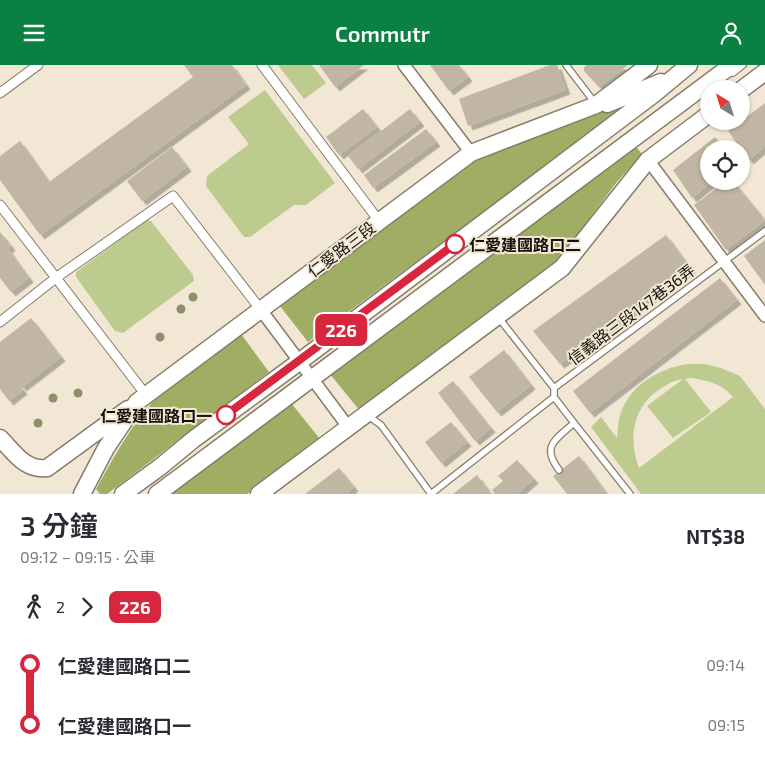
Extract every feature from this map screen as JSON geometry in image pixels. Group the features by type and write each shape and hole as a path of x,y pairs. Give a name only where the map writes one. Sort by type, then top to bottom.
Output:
{"main road":[{"name":"仁愛路三段","path":"82,494 106,448 142,398 471,153 596,105 649,65"},
{"path":"123,494 654,94 689,65"},
{"path":"157,494 313,382 732,65"},
{"path":"750,83 765,72"},
{"path":"596,105 608,104 674,76"},
{"path":"260,494 562,268 648,160 700,121"},
{"path":"0,438 26,465 37,469 47,468 142,398"}],"street":[{"path":"0,93 38,65"},
{"path":"262,65 379,221"},
{"path":"404,65 471,153"},
{"path":"648,160 765,316"},
{"path":"0,321 57,277 173,195 349,428"},
{"path":"0,205 57,277 142,398"}],"lane":[{"path":"566,65 596,105"},
{"path":"724,80 744,65"},
{"path":"168,494 313,382 700,97"},
{"name":"信義路三段147巷36弄","path":"554,388 765,231"},
{"path":"497,316 554,388 554,397 630,494"},
{"path":"365,414 381,425 431,494 554,397"},
{"path":"559,470 551,460 550,451 553,442 574,423"}],"green space":[{"path":"278,65 312,65 326,83 304,99"},
{"path":"265,90 335,183 306,205 294,205 250,237 244,237 206,186 207,176 249,144 228,117"},
{"path":"625,101 627,105 308,342 280,306 459,171 478,159"},
{"path":"635,145 642,154 616,183 555,265 360,411 330,374"},
{"path":"147,220 151,221 193,275 194,281 123,333 115,331 76,277 76,272"},
{"path":"241,334 269,372 107,494 100,494 96,489 133,426 151,403"},
{"path":"686,364 705,364 740,376 765,409 765,494 641,494 591,427 601,417 617,438 620,415 630,395 655,375","holes":["691,378 719,386 733,397 639,468 634,444 636,421 646,401 654,393 667,385 683,379 647,406 673,438 711,412 685,379"]},
{"path":"291,403 320,439 247,494 169,494"}],"building":[{"path":"184,65 232,65 246,85 40,235 0,180 0,156 20,141 49,182 193,77"},
{"path":"319,65 364,65 335,87"},
{"path":"430,65 459,65 468,77 449,91"},
{"path":"550,65 557,65 566,90 468,126 459,99"},
{"path":"587,65 628,65 599,87 584,71 584,67"},
{"path":"765,103 765,146 750,159 750,140 735,140 728,131 750,130 750,114"},
{"path":"363,109 377,127 339,155 326,137"},
{"path":"410,109 420,122 358,169 348,156"},
{"path":"426,129 436,142 373,188 364,175"},
{"path":"172,147 187,167 142,201 127,181"},
{"path":"700,149 700,190 702,190 692,198 673,170"},
{"path":"714,190 740,190 765,220 726,250 694,205"},
{"path":"0,232 11,246 8,249 29,278 11,292 0,278"},
{"path":"666,235 691,269 560,364 533,331"},
{"path":"765,240 765,285 744,256"},
{"path":"720,278 737,300 590,413 573,391"},
{"path":"31,318 61,357 22,387 19,383 23,390 9,401 0,389 0,342"},
{"path":"504,350 531,385 497,412 469,377"},
{"path":"453,381 491,428 475,441 438,393"},
{"path":"451,422 467,442 441,463 425,442"},
{"path":"579,456 607,494 567,494 553,476"},
{"path":"517,460 534,479 517,494 495,494 492,490 503,481 498,476"},
{"path":"339,468 354,487 346,494 305,494"},
{"path":"477,475 491,494 453,494"}],"bus line":[{"name":"226","path":"226,415 455,244"}],"place":[{"name":"仁愛建國路口二","path":"455,244"},
{"name":"仁愛建國路口一","path":"226,415"}]}
